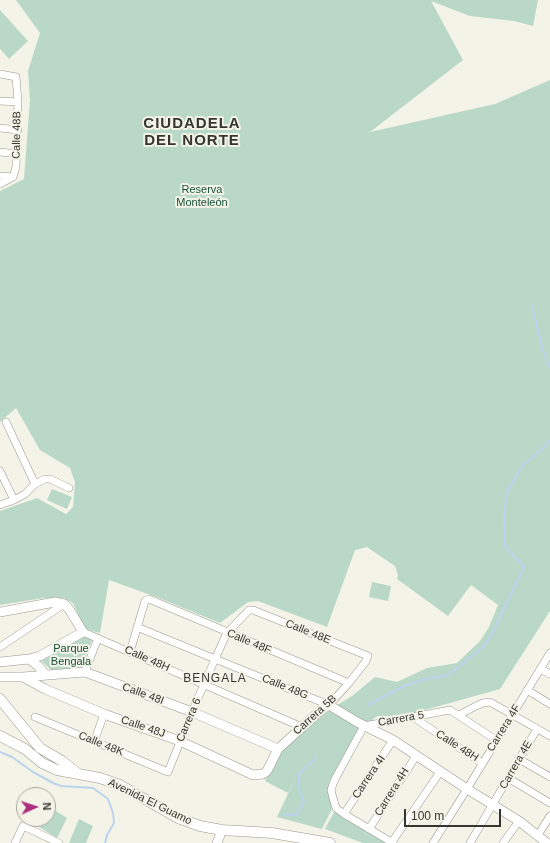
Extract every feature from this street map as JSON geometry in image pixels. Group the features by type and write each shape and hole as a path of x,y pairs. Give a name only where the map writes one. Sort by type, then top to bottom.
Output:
{"main road":[{"name":"Avenida El Guamo","path":"0,699 40,748 62,761 77,773"},
{"name":"Avenida El Guamo","path":"0,736 25,749 42,763 57,770 100,778 120,785 178,818 200,826 222,830 272,833 330,843"}],"street":[{"name":"Calle 48B","path":"0,74 16,77 18,130 16,167 13,177"},
{"path":"0,101 18,102"},
{"path":"0,128 18,130"},
{"path":"0,152 17,154"},
{"path":"0,176 13,177"},
{"path":"0,184 13,177"},
{"path":"6,422 34,484"},
{"path":"0,471 14,500"},
{"path":"0,505 25,494 34,484 50,479 68,488"},
{"name":"Calle 48F","path":"137,627 145,601 149,599 349,683"},
{"path":"0,612 56,602 64,604 70,610 83,632 40,656 29,659 0,662"},
{"path":"0,647 64,604"},
{"name":"Carrera 6","path":"168,772 192,712 227,633 249,610"},
{"name":"Calle 48E","path":"249,610 260,612 368,656"},
{"path":"130,652 137,627"},
{"name":"Calle 48G","path":"137,627 329,705 364,726"},
{"name":"Calle 48H","path":"83,632 302,727"},
{"path":"85,672 98,638"},
{"name":"Carrera 4F","path":"433,843 550,653"},
{"name":"Carrera 5B","path":"262,774 267,771 278,749 322,709 329,705 349,683 366,661 368,656"},
{"path":"29,659 46,675"},
{"path":"10,661 12,677"},
{"path":"540,669 550,674"},
{"name":"Calle 48I","path":"0,678 85,672 192,712 278,749"},
{"name":"Calle 48J","path":"23,677 104,714 180,741 253,774 262,774"},
{"path":"527,690 550,704"},
{"path":"496,740 460,715 476,706 490,702 550,736"},
{"name":"Carrera 5","path":"344,814 336,808 331,790 334,781 364,726 450,710 460,715"},
{"path":"94,742 104,714"},
{"name":"Calle 48K","path":"35,716 168,772"},
{"name":"Calle 48H","path":"412,717 482,763"},
{"path":"364,726 393,740 440,772 519,821 547,843"},
{"name":"Carrera 4E","path":"470,843 537,729"},
{"name":"Carrera 4I","path":"344,814 393,740"},
{"name":"Carrera 4H","path":"369,829 416,756"},
{"path":"519,759 550,777"},
{"path":"344,814 393,843 440,772"},
{"path":"508,778 550,802"},
{"path":"538,835 550,816"},
{"path":"503,843 519,821"},
{"path":"15,843 23,826 59,843"},
{"path":"217,843 222,830"}],"green space":[{"name":"Reserva Monteleón","path":"16,0 538,0 533,26 514,21 470,16 431,1 463,60 370,132 495,104 550,80 550,611 500,689 403,716 377,716 358,732 330,780 328,789 332,809 322,829 277,817 296,777 288,793 265,781 280,750 329,710 352,696 375,677 397,682 427,668 457,663 480,641 489,627 498,605 471,585 448,616 397,579 398,575 395,566 367,547 355,550 327,627 258,601 248,602 220,623 159,598 109,580 100,633 85,629 73,603 64,598 44,598 0,605 0,511 37,498 66,514 73,507 75,482 70,468 40,450 16,408 0,422 0,191 24,179 30,100 28,71 40,33"},
{"path":"0,10 28,41 9,59 0,49"},
{"path":"52,489 72,497 67,509 47,500"},
{"path":"372,582 391,586 388,601 369,597"},
{"name":"Parque Bengala","path":"82,635 92,640 81,668 51,670 38,658"},
{"path":"335,810 388,843 363,843 325,829"},
{"path":"56,811 67,818 57,838 39,827 56,827"},
{"path":"79,819 93,826 86,843 69,843"}],"waterway":[{"path":"532,306 543,351 550,367"},
{"path":"368,705 400,688 421,680 449,675 485,645 493,632 524,567 505,546 504,517 507,492 522,466 550,441"},
{"path":"0,752 12,757 33,772 53,783 61,786 93,788 108,799 113,813 114,823 107,835 105,843"},
{"path":"284,815 296,815 304,803 299,789 299,774 317,757"}],"district":[{"name":"CIUDADELA DEL NORTE","path":"192,132"},
{"name":"BENGALA","path":"215,679"}]}
